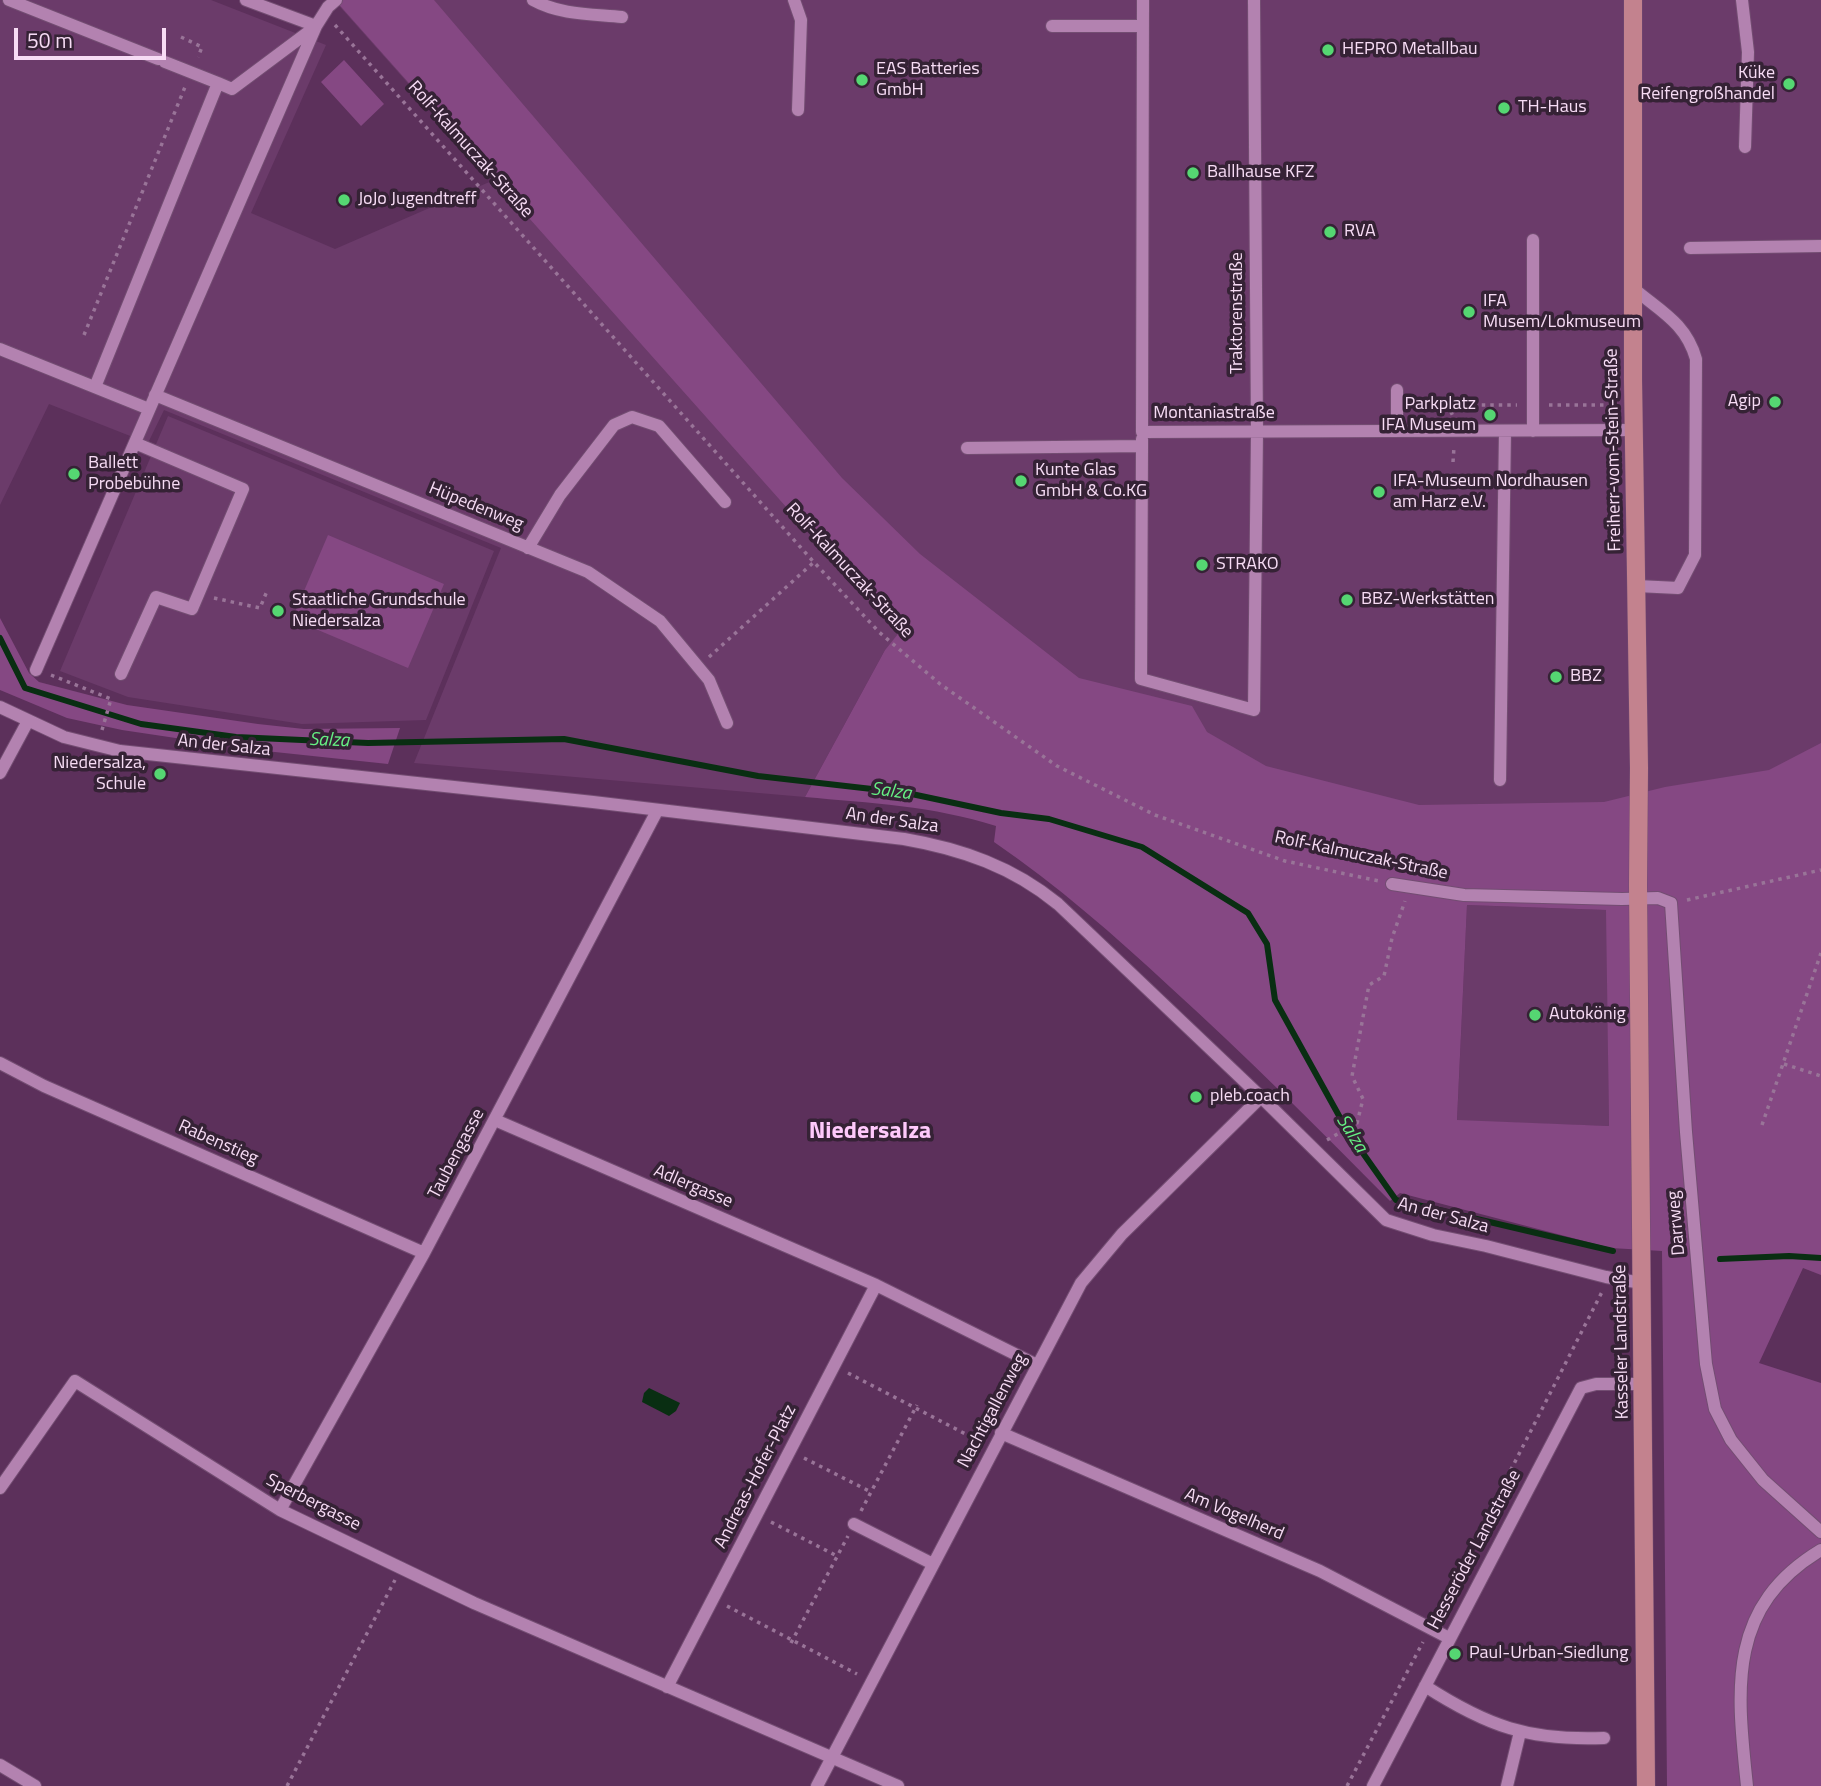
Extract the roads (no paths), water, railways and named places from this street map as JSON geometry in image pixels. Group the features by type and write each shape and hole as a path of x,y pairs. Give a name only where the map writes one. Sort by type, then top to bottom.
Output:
{"main road":[{"name":"Freiherr-vom-Stein-Straße","path":"1633,0 1638,898"},
{"name":"Kasseler Landstraße","path":"1638,898 1646,1786"}],"street":[{"path":"9,0 232,89 316,26"},
{"path":"246,0 316,26"},
{"path":"36,670 316,26 336,0"},
{"path":"533,0 545,7 567,12 622,17"},
{"path":"794,0 801,20 798,110"},
{"name":"Montaniastraße","path":"1143,0 1142,432 1634,430"},
{"name":"Traktorenstraße","path":"1142,446 1141,679 1254,710 1257,431 1254,0"},
{"path":"1742,0 1748,52 1745,147"},
{"path":"1052,26 1143,26"},
{"path":"95,387 218,83"},
{"path":"1533,240 1533,431"},
{"path":"1690,248 1821,246"},
{"path":"1633,288 1673,320 1690,339 1696,359 1695,555 1678,588 1637,586"},
{"path":"0,349 149,408"},
{"path":"1397,390 1397,431"},
{"name":"Hüpedenweg","path":"155,395 588,572 660,621 709,680 727,723"},
{"path":"528,548 559,495 614,425 632,416 659,426 725,502"},
{"path":"1500,780 1505,431"},
{"path":"967,448 1142,446 1142,432"},
{"path":"121,674 156,597 192,609 243,489 135,443"},
{"name":"An der Salza","path":"0,707 64,737 120,751 593,802 944,846 1009,871 1036,885 1261,1097 1386,1220 1433,1235 1486,1246 1606,1278 1642,1283"},
{"path":"0,773 28,721"},
{"name":"Taubengasse","path":"280,1510 424,1253 657,811"},
{"name":"Rolf-Kalmuczak-Straße","path":"1392,884 1464,895 1638,898"},
{"name":"Darrweg","path":"1638,898 1658,898 1671,903 1686,1132 1706,1364 1715,1409 1731,1440 1763,1480 1821,1532"},
{"name":"Rabenstieg","path":"0,1063 44,1086 424,1253"},
{"name":"Nachtigallenweg","path":"817,1786 1081,1283 1130,1226 1261,1097"},
{"name":"Adlergasse","path":"495,1120 876,1285"},
{"path":"876,1285 1037,1366"},
{"name":"Andreas-Hofer-Platz","path":"667,1687 876,1285"},
{"name":"Sperbergasse","path":"0,1488 75,1381 280,1510 474,1602 667,1687"},
{"name":"Hesseröder Landstraße","path":"1373,1786 1581,1388 1596,1384 1644,1384"},
{"name":"Am Vogelherd","path":"1001,1433 1320,1571 1449,1638"},
{"path":"854,1524 933,1564"},
{"path":"1746,1786 1739,1687 1744,1650 1755,1620 1769,1596 1787,1573 1821,1550"},
{"path":"1424,1686 1481,1719 1520,1732 1567,1739 1604,1738"},
{"path":"667,1687 898,1786"},
{"path":"1507,1786 1520,1732"},
{"path":"0,1765 35,1786"}],"waterway":[{"name":"Salza","path":"0,638 25,688 141,724 236,737 368,743 564,739 758,776 907,793 1001,813 1049,819 1142,847 1248,913 1267,944 1275,1000 1348,1132 1396,1200 1613,1251"},
{"name":"Salza","path":"1720,1259 1789,1256 1821,1258"}],"place":[{"name":"HEPRO Metallbau","path":"1328,50"},
{"name":"EAS Batteries GmbH","path":"862,80"},
{"name":"Küke Reifengroßhandel","path":"1789,84"},
{"name":"TH-Haus","path":"1504,108"},
{"name":"Ballhause KFZ","path":"1193,173"},
{"name":"JoJo Jugendtreff","path":"344,200"},
{"name":"RVA","path":"1330,232"},
{"name":"IFA Musem/Lokmuseum","path":"1469,312"},
{"name":"Agip","path":"1775,402"},
{"name":"Parkplatz IFA Museum","path":"1490,415"},
{"name":"Ballett Probebühne","path":"74,474"},
{"name":"Kunte Glas GmbH & Co.KG","path":"1021,481"},
{"name":"IFA-Museum Nordhausen am Harz e.V.","path":"1379,492"},
{"name":"STRAKO","path":"1202,565"},
{"name":"BBZ-Werkstätten","path":"1347,600"},
{"name":"Staatliche Grundschule Niedersalza","path":"278,611"},
{"name":"BBZ","path":"1556,677"},
{"name":"Niedersalza, Schule","path":"160,774"},
{"name":"Autokönig","path":"1535,1015"},
{"name":"pleb.coach","path":"1196,1097"},
{"name":"Paul-Urban-Siedlung","path":"1455,1654"}],"district":[{"name":"Niedersalza","path":"870,1132"}]}
